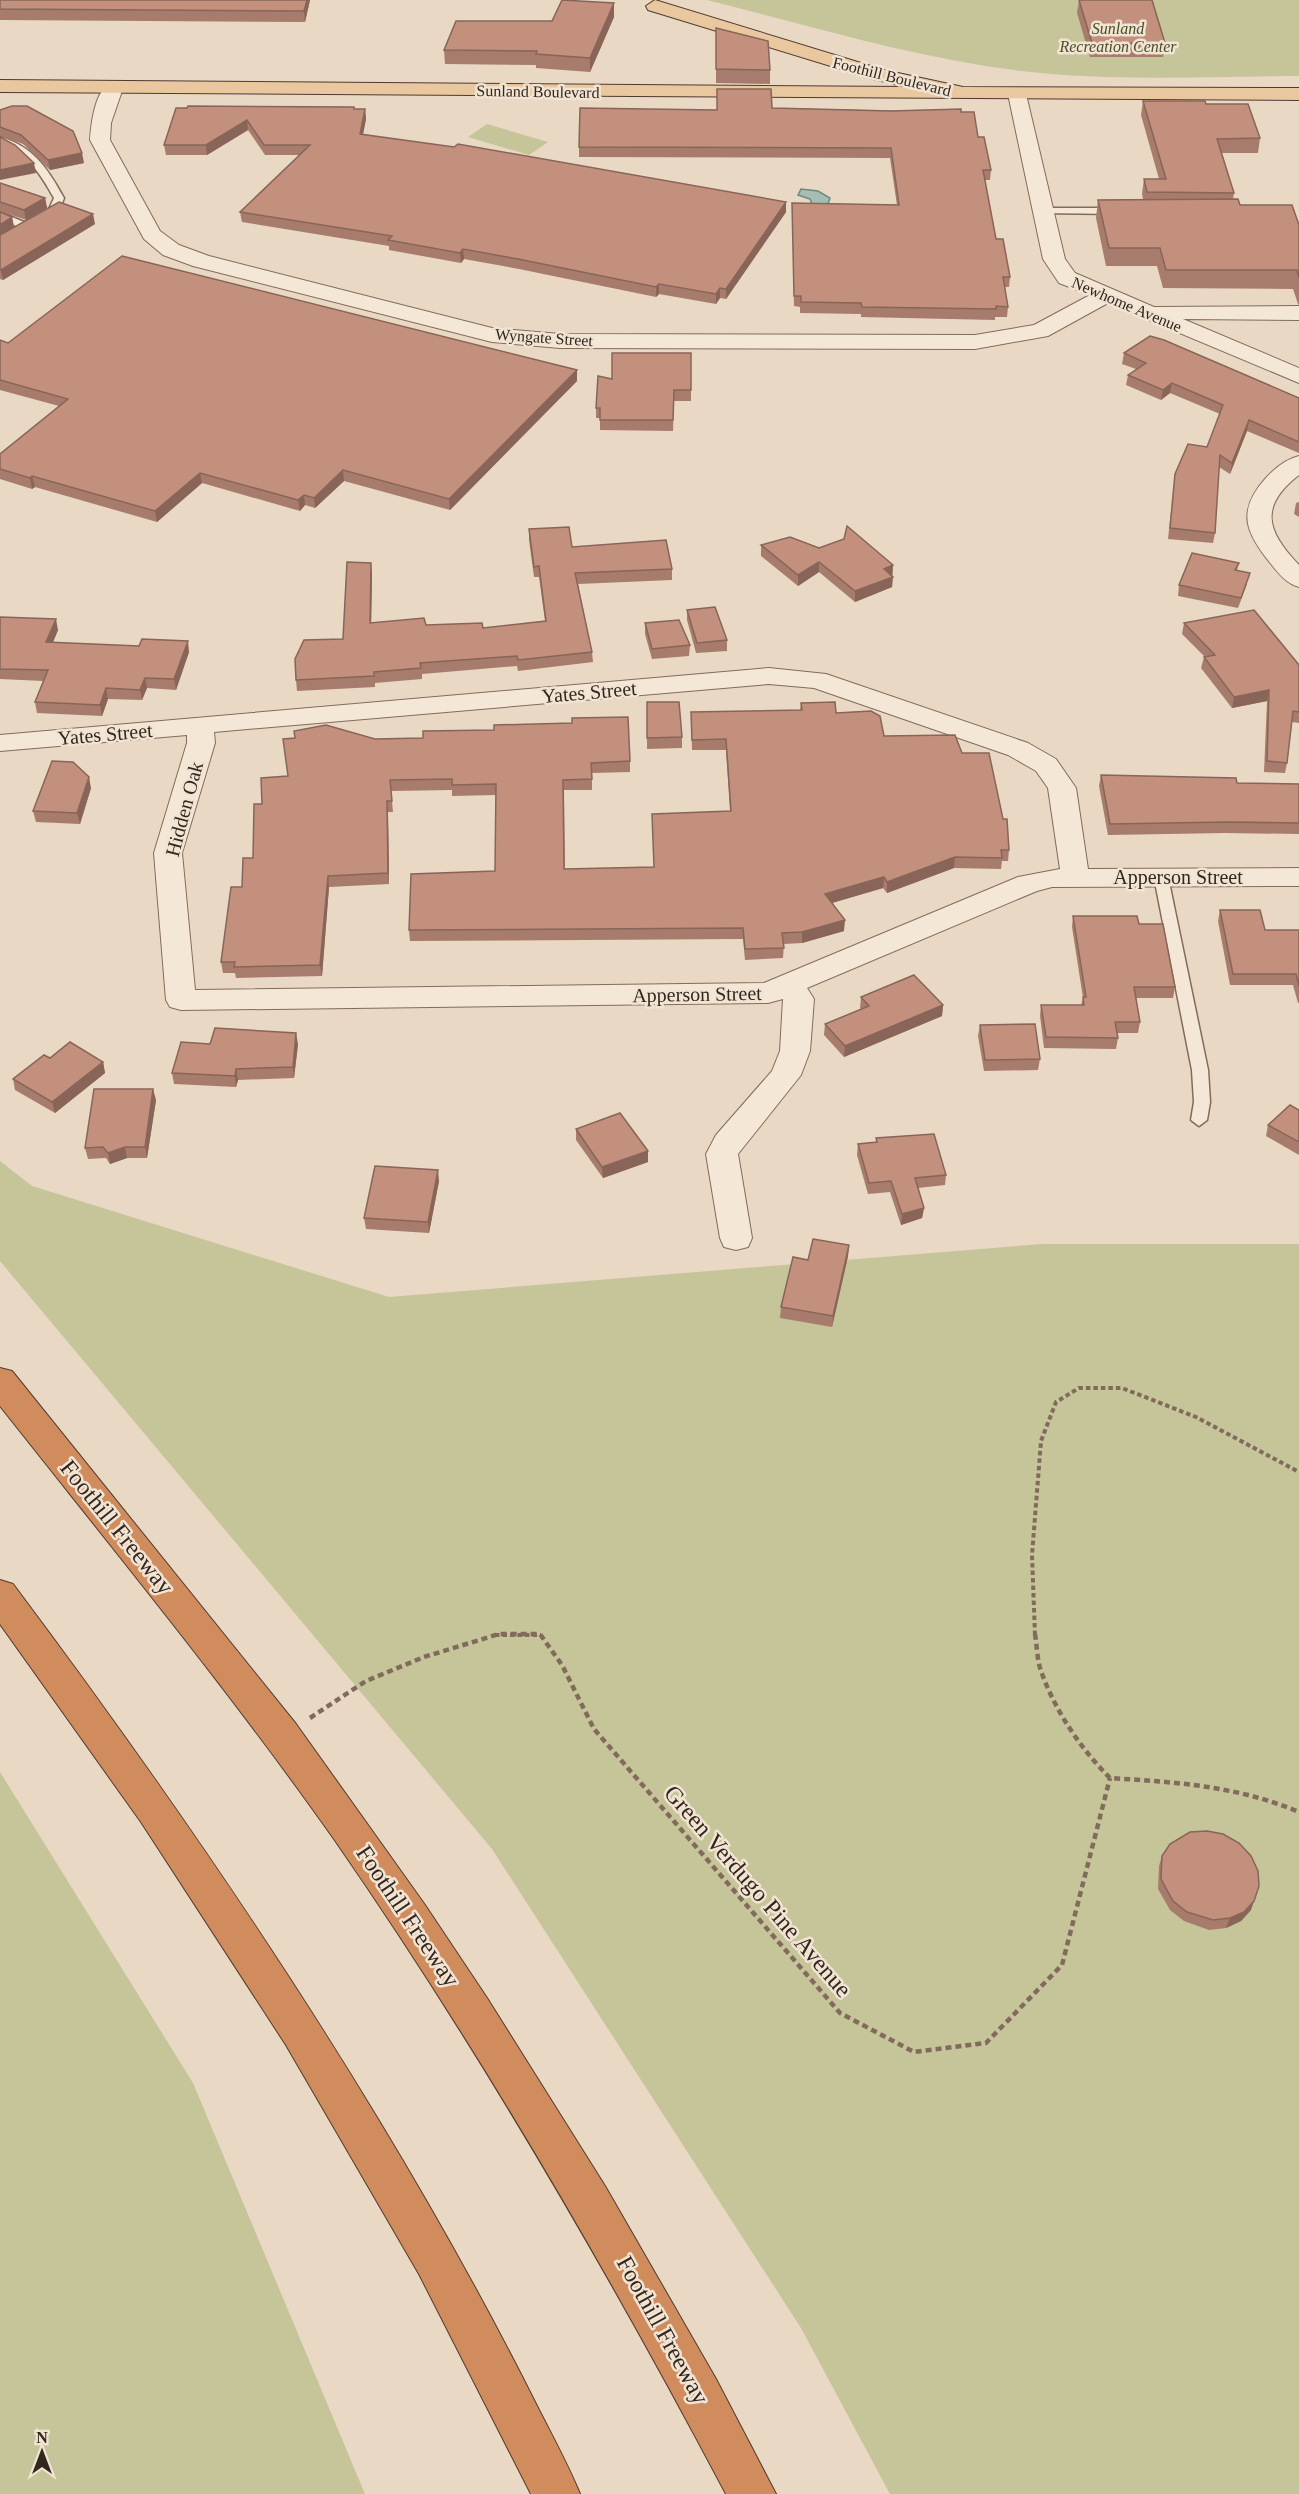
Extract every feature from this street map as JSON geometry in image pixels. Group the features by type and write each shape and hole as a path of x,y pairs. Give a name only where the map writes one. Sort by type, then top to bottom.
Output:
{"highway":[{"name":"Foothill Freeway","path":"0,1381 282,1737 403,1907 501,2054 595,2209 699,2394 752,2494"},
{"path":"0,1595 156,1812 279,1995 365,2136 453,2292 556,2494"}],"main road":[{"name":"Foothill Boulevard","path":"878,55 647,4 826,60 906,82 963,93 1299,94"},
{"path":"746,93 788,86 816,77 825,73 826,60"},
{"name":"Foothill Boulevard","path":"902,60 930,67"},
{"name":"Foothill Boulevard","path":"974,75 1136,93"},
{"name":"Sunland Boulevard","path":"0,86 963,93"},
{"name":"Sunland Boulevard","path":"0,93 113,88"}],"street":[{"name":"Wyngate Street","path":"113,88 100,123 100,140 147,229 163,246 201,261 492,334 560,340 975,342 1040,331 1105,296"},
{"name":"Newhome Avenue","path":"1018,94 1042,211 1054,259 1061,273 1072,282 1299,376"},
{"path":"1145,312 1299,312"},
{"path":"1299,463 1272,483 1260,501 1258,515 1263,536 1272,553 1299,579"},
{"name":"Yates Street","path":"0,743 769,676 817,680 1018,749 1046,765 1062,788 1075,877"},
{"name":"Hidden Oak","path":"181,1000 168,853 201,743 201,726"},
{"name":"Apperson Street","path":"181,1000 756,994 779,991 1028,884 1075,877 1299,877"},
{"path":"736,1238 722,1154 792,1063 799,999 789,986"}],"lane":[{"path":"0,140 28,152 39,162 59,198 54,211 23,229 0,215"},
{"path":"1042,211 1126,212"},
{"path":"1161,877 1200,1070 1202,1102 1199,1120"}],"path":[{"path":"1299,1472 1196,1417 1122,1388 1091,1386 1079,1388 1056,1402 1041,1441 1032,1555 1033,1617 1040,1670 1064,1719 1088,1756 1110,1778 1222,1787 1256,1794 1299,1812"},
{"name":"Green Verdugo Pine Avenue","path":"282,1737 366,1681 424,1657 499,1634 540,1634 562,1665 594,1729 840,2013 914,2052 987,2043 1062,1965 1110,1778"}],"green space":[{"name":"Sunland Recreation Center","path":"707,0 1299,0 1299,76 1160,78 1022,71 903,50"},
{"path":"487,124 548,142 529,155 468,137"},
{"path":"0,1161 32,1186 389,1297 1042,1244 1299,1244 1299,2494 890,2494 801,2328 492,1849 0,1261"},
{"path":"0,1772 193,2083 365,2494 0,2494"}],"shaded area":[{"path":"801,189 818,191 830,198 828,204 812,204 810,199 798,195"}],"building":[{"path":"0,0 307,0 304,11 0,9"},
{"path":"562,0 614,3 590,58 536,54 537,51 444,50 456,21 552,21"},
{"path":"1079,0 1152,0 1165,43 1092,43"},
{"path":"716,28 768,41 770,70 716,69"},
{"path":"717,89 771,89 772,108 891,111 961,109 961,112 974,112 978,137 984,137 991,170 983,170 996,239 1003,239 1010,277 1003,277 1008,307 996,306 996,309 862,307 861,303 801,302 801,296 794,296 792,203 899,205 891,148 579,147 580,108 717,110"},
{"path":"1143,101 1248,104 1260,138 1217,139 1234,193 1147,192 1144,179 1166,179"},
{"path":"12,106 27,106 73,131 82,153 48,160 21,135 0,127 0,110"},
{"path":"188,106 354,107 354,109 365,109 360,134 454,147 458,144 786,202 726,289 720,288 716,294 659,284 656,287 463,249 460,253 388,240 392,236 240,212 310,145 264,145 247,120 206,145 164,145 176,108 187,108"},
{"path":"0,137 15,145 34,163 0,170"},
{"path":"0,183 45,198 24,210 0,202"},
{"path":"1238,199 1240,205 1292,205 1299,225 1299,278 1297,270 1166,270 1160,248 1109,248 1098,200"},
{"path":"59,202 93,214 1,270 0,235"},
{"path":"0,212 12,217 0,225"},
{"path":"122,256 577,370 449,499 343,470 314,498 304,495 298,500 200,473 155,511 0,469 0,454 68,399 0,380 0,340 8,343"},
{"path":"1150,336 1299,398 1299,442 1249,420 1232,463 1220,455 1215,533 1170,528 1175,474 1188,444 1207,447 1223,405 1172,383 1163,390 1128,375 1146,363 1124,353"},
{"path":"612,353 691,353 691,390 674,390 673,420 600,420 600,408 596,408 598,376 612,379"},
{"path":"847,526 893,565 884,569 893,577 855,591 819,562 798,575 761,545 790,537 819,548 844,539"},
{"path":"569,527 572,547 666,540 672,569 575,573 592,652 518,660 517,656 420,663 421,668 374,672 374,676 296,680 295,659 304,640 343,639 347,562 371,563 370,623 424,618 426,625 482,623 483,628 546,621 539,566 534,567 529,529"},
{"path":"1192,553 1239,563 1235,570 1250,573 1241,598 1179,585"},
{"path":"715,607 727,640 697,643 687,610"},
{"path":"1254,610 1299,665 1299,712 1293,711 1287,763 1267,761 1269,690 1234,697 1204,657 1215,655 1184,623"},
{"path":"0,617 56,619 46,642 139,646 142,639 188,641 174,679 145,678 140,690 106,688 100,705 35,702 48,670 0,669"},
{"path":"679,620 690,645 652,649 645,623"},
{"path":"647,702 679,702 682,737 647,738"},
{"path":"835,702 836,713 871,711 880,716 884,736 955,735 962,753 989,753 1003,819 1007,819 1009,850 1001,850 1002,858 955,857 887,882 884,877 825,894 845,920 802,932 782,933 784,948 745,949 743,928 409,930 411,874 495,871 496,784 452,785 452,779 390,780 392,801 387,801 388,873 328,876 320,965 234,967 235,962 221,962 231,887 242,887 243,858 253,858 254,804 262,804 261,778 288,776 283,739 295,738 294,731 326,725 375,739 423,738 423,731 494,730 494,725 572,723 572,718 628,717 630,761 591,763 592,779 563,780 564,869 654,867 652,814 731,811 726,739 692,740 691,712 802,710 801,703"},
{"path":"52,761 73,762 89,777 77,813 33,811"},
{"path":"1101,775 1236,778 1237,783 1299,784 1299,823 1110,824"},
{"path":"1220,910 1260,910 1265,930 1299,930 1299,986 1296,974 1233,974"},
{"path":"1073,916 1137,916 1139,924 1163,924 1175,987 1134,987 1140,1022 1115,1022 1118,1038 1046,1037 1041,1005 1084,1005 1083,997 1086,997"},
{"path":"914,975 943,1005 845,1046 825,1024 869,1006 861,997"},
{"path":"1035,1024 1040,1059 985,1060 980,1025"},
{"path":"215,1028 296,1033 293,1067 236,1069 235,1076 172,1073 181,1042 210,1044"},
{"path":"70,1042 103,1062 52,1102 13,1079 44,1055 50,1058"},
{"path":"94,1089 153,1089 145,1147 125,1147 108,1153 103,1147 85,1148"},
{"path":"1290,1105 1299,1110 1299,1142 1268,1125"},
{"path":"620,1113 648,1151 602,1167 576,1129"},
{"path":"934,1134 946,1175 915,1178 924,1208 902,1214 891,1181 869,1183 858,1144 877,1142 876,1138"},
{"path":"375,1166 438,1170 428,1222 364,1218"},
{"path":"813,1239 849,1245 833,1316 781,1307 793,1257 808,1260"},
{"path":"1207,1831 1223,1834 1239,1843 1251,1856 1258,1871 1259,1886 1254,1901 1244,1912 1230,1918 1213,1920 1187,1912 1173,1901 1161,1879 1162,1856 1170,1844 1190,1832"}]}
